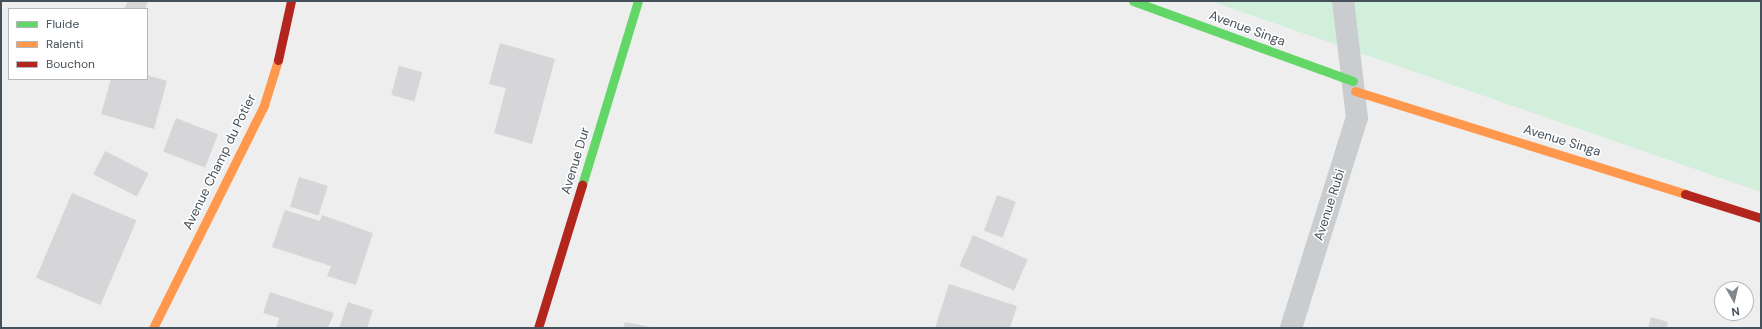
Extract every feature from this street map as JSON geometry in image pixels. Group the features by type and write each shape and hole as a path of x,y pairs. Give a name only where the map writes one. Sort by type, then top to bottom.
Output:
{"street":[{"name":"Avenue Champ du Potier","path":"153,328 264,105 280,54 291,1"},
{"name":"Avenue Dur","path":"538,328 638,1"},
{"name":"Avenue Singa","path":"1133,1 1354,86 1761,218"},
{"name":"Avenue Rubi","path":"1291,328 1357,118 1343,1"}],"green space":[{"path":"1210,1 1761,1 1761,192"}],"building":[{"path":"128,1 148,1 145,8 124,8"},
{"path":"500,43 555,59 532,144 494,133 506,88 489,84"},
{"path":"399,66 422,72 414,101 391,95"},
{"path":"148,75 167,81 154,129 101,114 111,80 148,80"},
{"path":"176,118 218,134 205,168 163,152"},
{"path":"105,151 149,173 137,196 93,174"},
{"path":"299,177 328,186 319,215 290,207"},
{"path":"72,193 136,220 100,305 36,278"},
{"path":"997,195 1016,202 1003,238 984,231"},
{"path":"285,210 320,221 322,215 373,233 356,285 327,276 331,266 272,247"},
{"path":"973,235 1028,259 1014,290 959,266"},
{"path":"949,284 1017,306 1010,328 935,328"},
{"path":"270,292 334,313 328,328 276,328 279,318 263,313"},
{"path":"348,302 373,310 367,328 339,328"},
{"path":"1651,317 1668,322 1666,328 1648,328"},
{"path":"625,322 651,327 651,328 623,328"}],"traffic: fast":[{"path":"582,185 638,1"},
{"path":"1133,1 1353,81"}],"traffic: slow":[{"path":"153,328 264,105 278,60"},
{"path":"1355,91 1685,194"}],"traffic: jam":[{"path":"278,60 291,1"},
{"path":"538,328 582,185"},
{"path":"1685,194 1761,218"}]}
